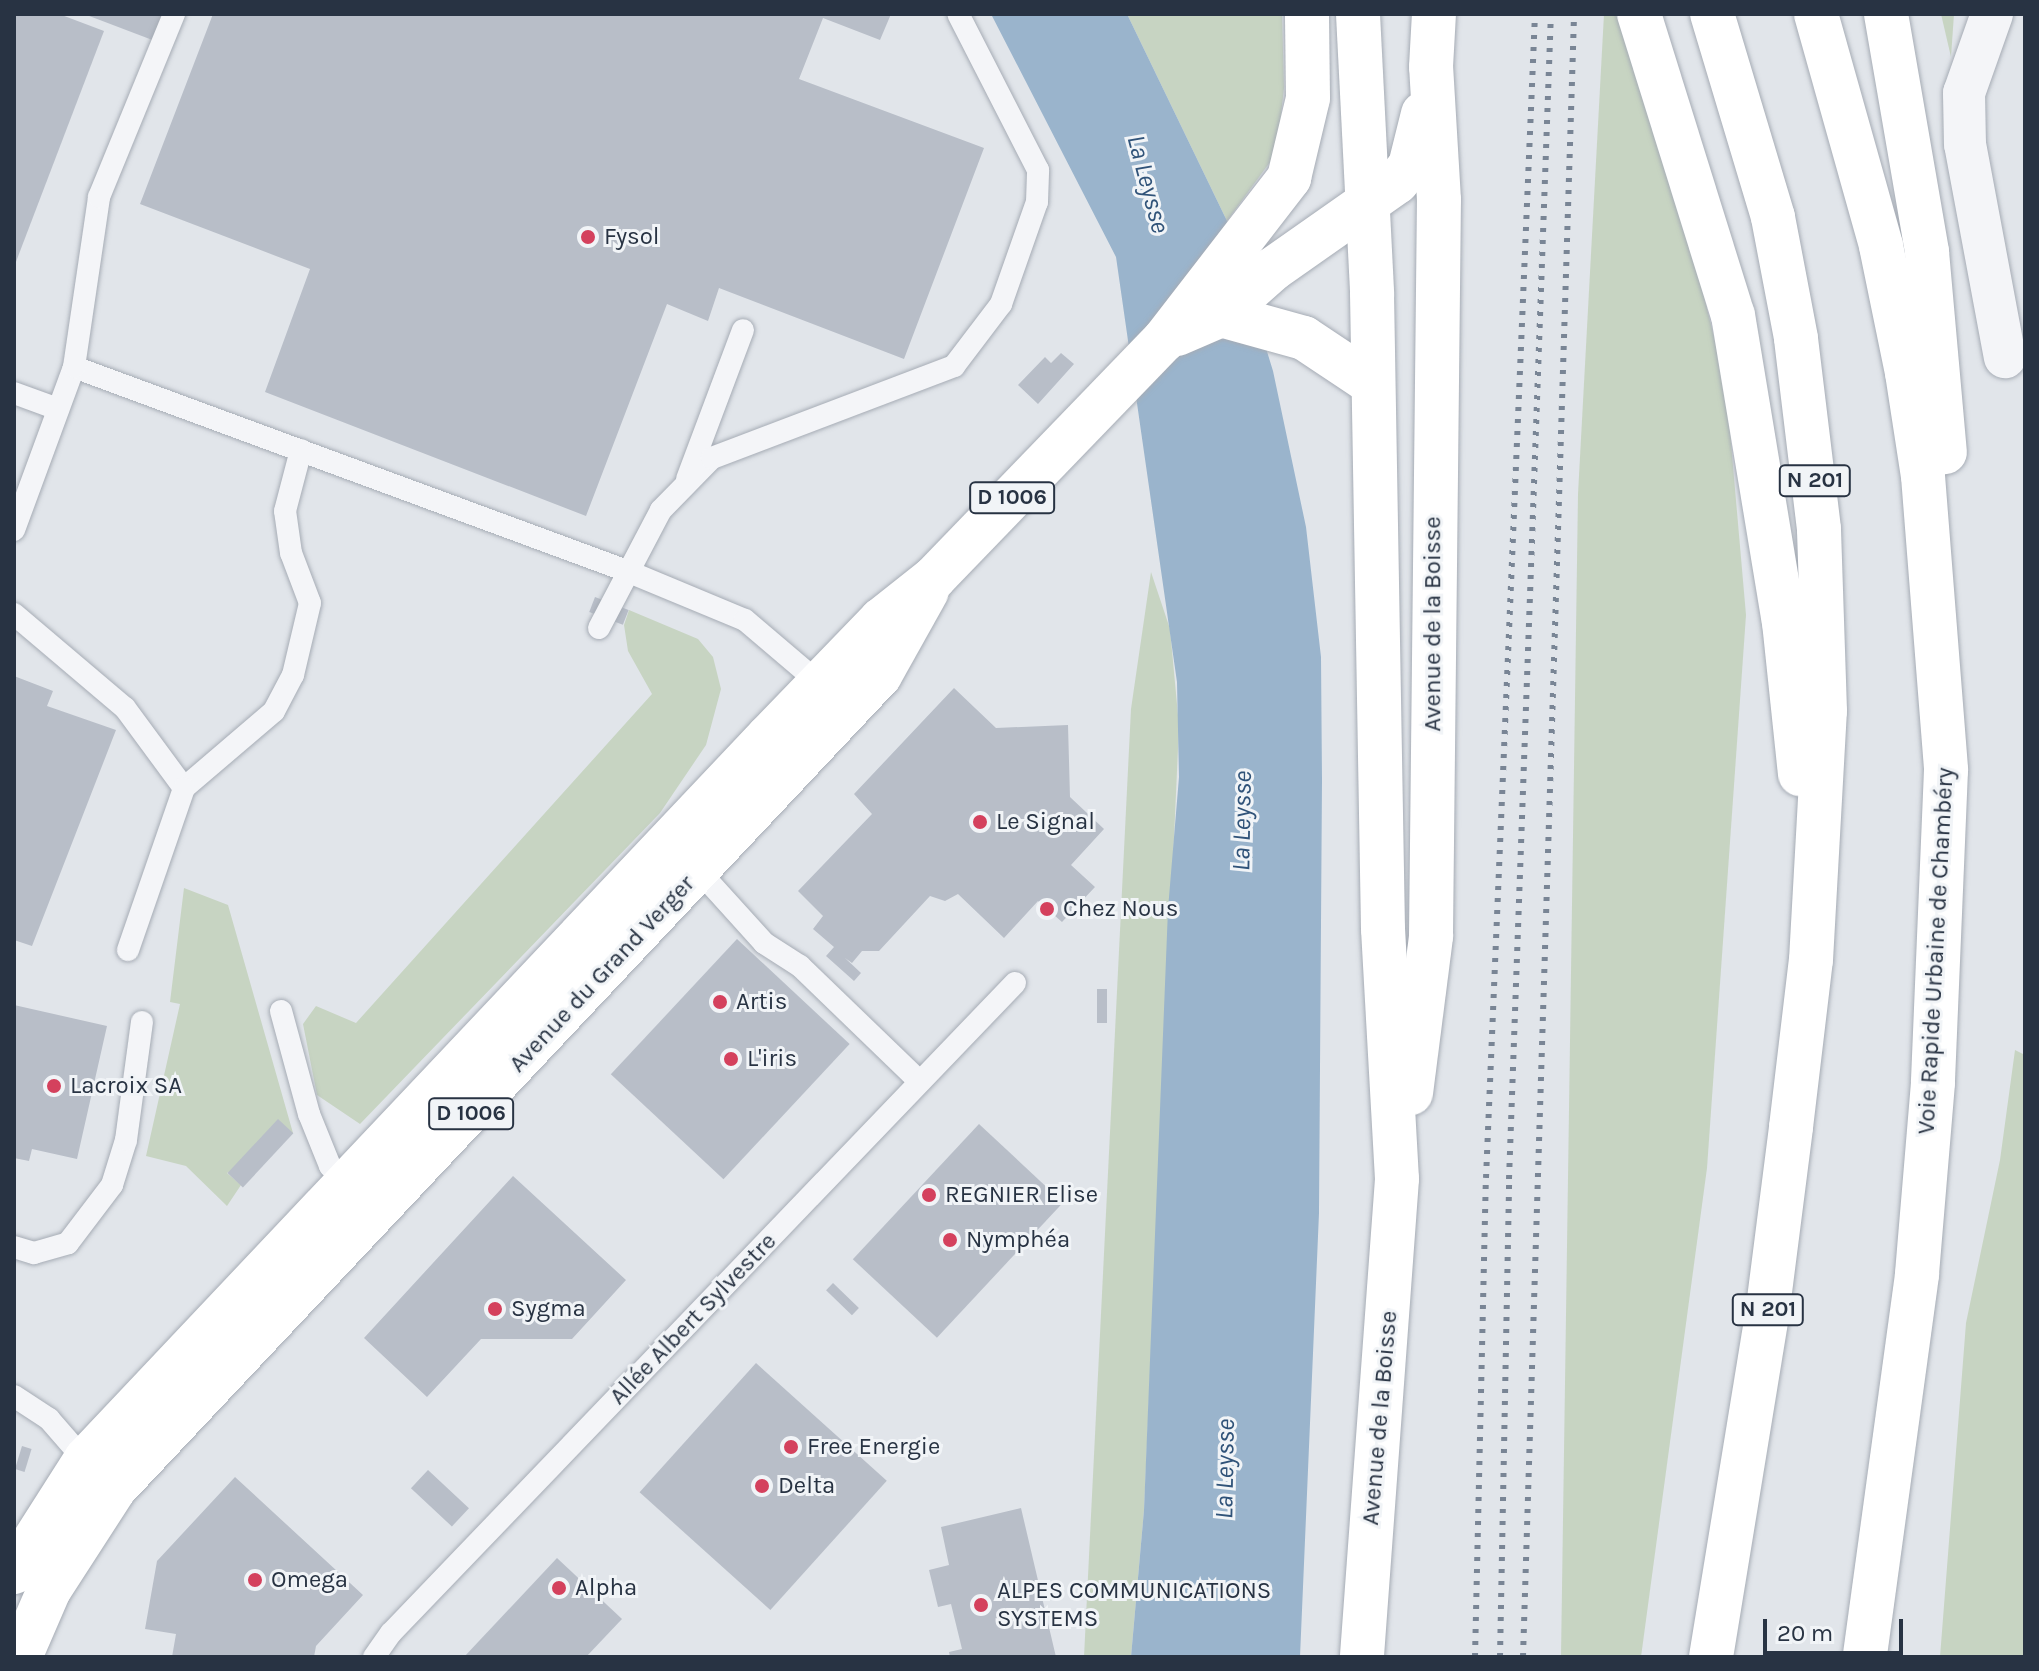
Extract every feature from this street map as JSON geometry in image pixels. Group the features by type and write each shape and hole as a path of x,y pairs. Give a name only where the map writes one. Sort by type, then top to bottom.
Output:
{"main road":[{"name":"Avenue du Grand Verger","path":"20,1657 31,1581 86,1459 881,620 934,578 1091,417 1164,340 1255,226 1289,178 1301,142 1308,98 1307,14"},
{"name":"Avenue de la Boisse","path":"1358,14 1373,384 1383,929 1397,1179"},
{"path":"1431,67 1434,14"},
{"path":"1639,14 1708,221 1752,417 1786,637 1801,786 1811,960"},
{"name":"N 201","path":"1711,1657 1767,1315 1811,960 1825,711 1811,437 1773,217 1712,14"},
{"name":"Voie Rapide Urbaine de Chambéry","path":"1816,14 1881,246 1907,373 1923,476 1946,770 1933,1083 1917,1275 1865,1657"},
{"path":"1886,14 1927,252 1943,407 1950,645 1946,770"},
{"name":"Avenue du Grand Verger","path":"1164,340 1221,315 1273,269 1367,207 1410,166 1431,67"},
{"name":"Avenue de la Boisse","path":"1362,1657 1397,1179 1431,936 1439,200 1431,67"},
{"path":"1221,315 1304,338 1373,384"},
{"name":"Avenue du Grand Verger","path":"31,1581 231,1362 699,871 880,675 934,578"}],"street":[{"path":"1992,14 1964,93 1965,144 2005,357"}],"lane":[{"path":"14,530 74,367 99,197 174,14"},
{"path":"599,628 661,510 686,480 712,458 744,443 954,366 1001,304 1037,202 1038,170 958,14"},
{"path":"686,480 743,330"},
{"path":"74,367 627,571 745,620 821,683 828,693 824,713 722,822 699,871 764,943 800,966 919,1081"},
{"path":"14,393 58,409"},
{"path":"128,950 184,788 274,711 293,675 310,603 291,553 285,511 301,450"},
{"path":"14,614 125,708 184,788"},
{"name":"Allée Albert Sylvestre","path":"374,1657 391,1633 1015,983"},
{"path":"231,1362 284,1284 355,1203 354,1191 330,1166 309,1114 281,1011"},
{"path":"14,1247 34,1253 68,1243 112,1185 126,1140 142,1022"},
{"path":"14,1396 49,1419 86,1459"}],"green space":[{"path":"1127,14 1282,14 1284,88 1278,140 1270,162 1227,221"},
{"path":"1604,14 1617,14 1682,207 1726,386 1746,615 1707,1168 1641,1657 1561,1657 1578,494"},
{"path":"1941,14 1954,14 1951,57"},
{"path":"1151,572 1170,629 1179,726 1144,1510 1131,1657 1084,1657 1131,709"},
{"path":"629,610 698,639 713,657 721,689 706,745 660,813 360,1124 317,1095 303,1024 316,1006 356,1023 652,694 628,651 624,625"},
{"path":"184,888 228,905 293,1133 227,1173 241,1185 227,1206 186,1166 146,1156 180,1004 170,1002"},
{"path":"2015,1050 2025,1055 2025,1657 1940,1657 1966,1323 2000,1160"}],"water":[{"name":"La Leysse","path":"991,14 1127,14 1227,221 1273,371 1306,527 1321,657 1322,780 1319,1213 1300,1657 1131,1657 1144,1510 1168,909 1179,777 1177,682 1116,257"}],"building":[{"path":"14,14 59,14 104,31 14,267"},
{"path":"84,14 165,14 155,41"},
{"name":"Fysol","path":"213,14 891,14 880,40 823,18 799,79 984,148 904,359 719,288 708,321 667,304 586,516 265,392 310,269 140,204"},
{"path":"1061,353 1074,364 1038,404 1018,385 1045,357 1051,363"},
{"path":"595,597 629,610 623,625 589,612"},
{"path":"14,676 53,691 47,706 116,730 32,946 14,940"},
{"name":"Le Signal","path":"954,688 996,728 1068,725 1070,797 1104,829 1071,865 1095,887 1062,922 1038,901 1004,938 958,894 945,901 930,896 879,951 862,951 852,963 845,958 861,973 854,981 826,956 834,947 813,929 823,916 798,891 872,814 854,794"},
{"name":"L'iris","path":"737,939 850,1044 723,1179 611,1074"},
{"path":"1097,989 1107,989 1107,1023 1097,1023"},
{"name":"Lacroix SA","path":"14,1005 107,1026 77,1159 32,1149 29,1161 14,1158"},
{"path":"278,1119 293,1133 243,1187 228,1173"},
{"name":"Nymphéa","path":"979,1124 1063,1202 937,1338 853,1259"},
{"name":"Sygma","path":"513,1176 626,1280 572,1339 481,1339 427,1397 364,1338"},
{"path":"833,1283 859,1308 852,1315 826,1290"},
{"name":"Delta","path":"756,1363 887,1481 770,1610 640,1492"},
{"path":"22,1446 32,1449 25,1472 15,1469"},
{"path":"428,1470 469,1508 452,1526 411,1488"},
{"name":"Omega","path":"235,1477 363,1595 316,1646 314,1657 172,1657 176,1634 145,1629 157,1561"},
{"path":"1021,1508 1056,1657 950,1657 949,1652 962,1649 951,1604 938,1607 929,1570 949,1565 941,1527"},
{"name":"Alpha","path":"557,1558 622,1619 586,1657 464,1657"}],"railway":[{"path":"1475,1657 1486,1178 1535,14"},
{"path":"1500,1657 1509,1179 1551,14"},
{"path":"1523,1657 1574,14"}],"place":[{"name":"Fysol","path":"588,237"},
{"name":"Le Signal","path":"980,822"},
{"name":"Chez Nous","path":"1047,909"},
{"name":"Artis","path":"720,1002"},
{"name":"L'iris","path":"731,1059"},
{"name":"Lacroix SA","path":"54,1086"},
{"name":"REGNIER Elise","path":"929,1195"},
{"name":"Nymphéa","path":"950,1240"},
{"name":"Sygma","path":"495,1309"},
{"name":"Free Energie","path":"791,1447"},
{"name":"Delta","path":"762,1486"},
{"name":"Omega","path":"255,1580"},
{"name":"Alpha","path":"559,1588"},
{"name":"ALPES COMMUNICATIONS SYSTEMS","path":"981,1605"}]}
